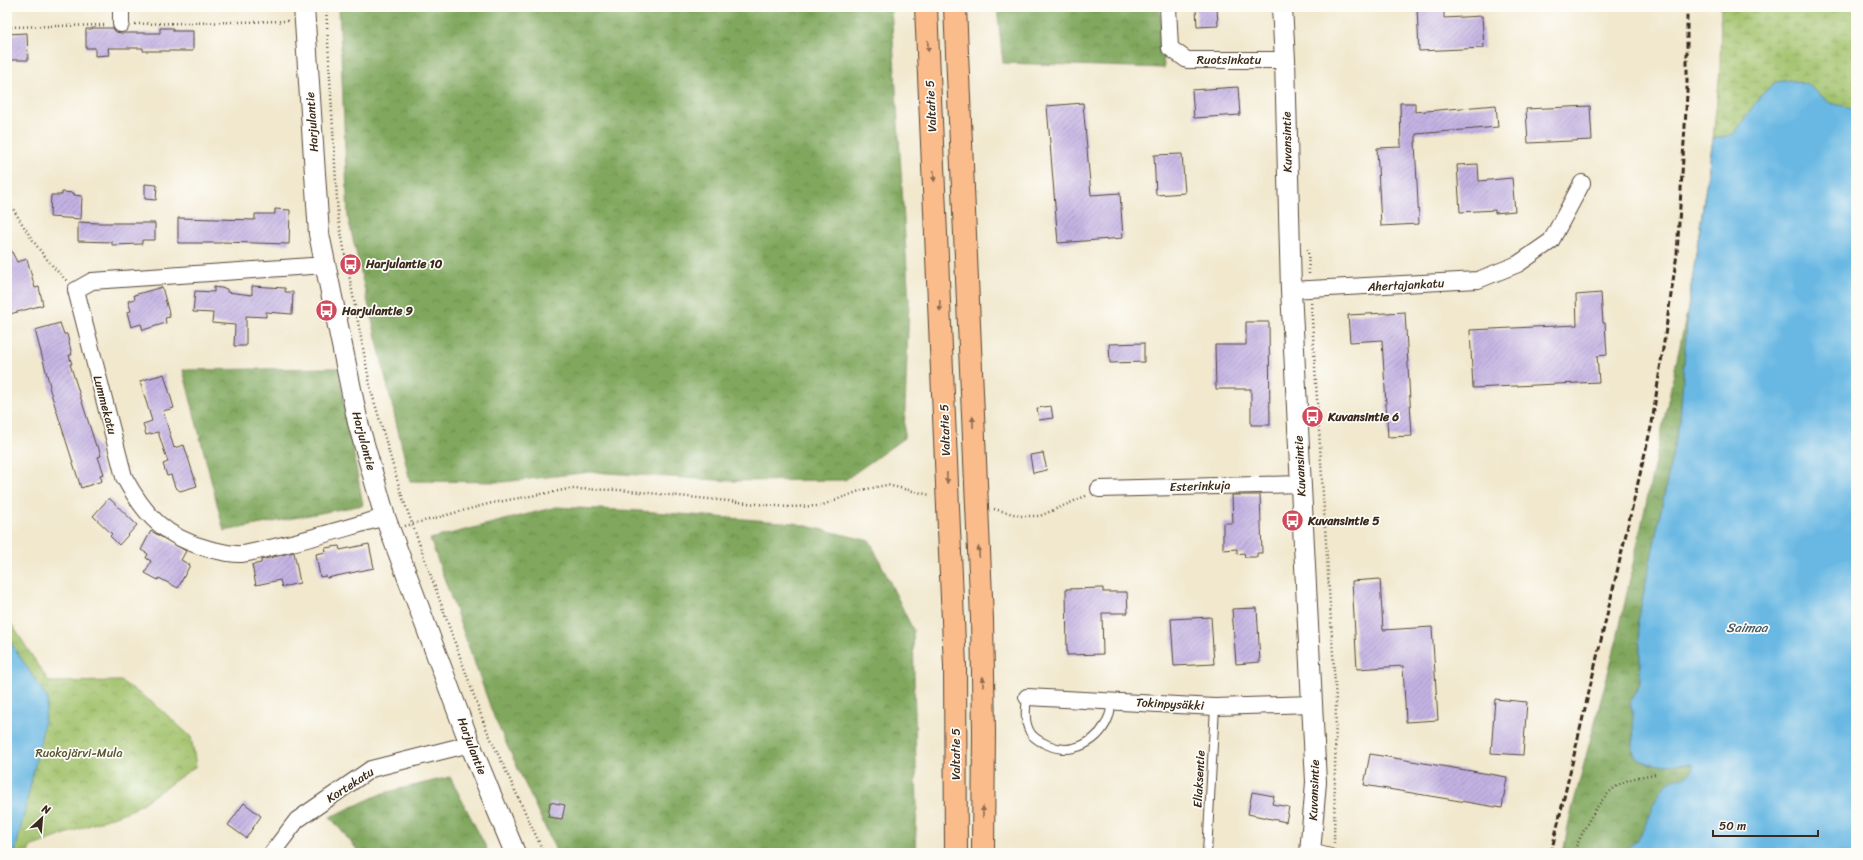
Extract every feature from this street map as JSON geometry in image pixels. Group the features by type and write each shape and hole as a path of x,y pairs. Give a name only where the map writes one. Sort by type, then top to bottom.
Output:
{"highway":[{"name":"Valtatie 5","path":"926,7 955,666 956,853"},
{"path":"955,7 982,619 984,731 983,853"}],"street":[{"path":"121,7 121,24"},
{"name":"Ruotsinkatu","path":"1168,7 1170,48 1187,60 1285,60"},
{"name":"Kuvansintie","path":"1282,7 1285,60 1291,290 1316,782 1310,851"},
{"name":"Harjulantie","path":"305,14 319,234 358,423 388,523 470,744 515,853"},
{"name":"Ahertajankatu","path":"1291,290 1478,280 1518,264 1551,241 1582,183"},
{"path":"76,290 92,281 326,265"},
{"name":"Lummekatu","path":"76,290 124,477 136,498 151,517 169,533 192,544 217,551 241,554 388,523"},
{"name":"Esterinkuja","path":"1099,489 1301,484"},
{"name":"Tokinpysäkki","path":"1027,697 1215,707 1313,704"},
{"name":"Kortekatu","path":"272,853 297,820 371,769 470,744"}],"lane":[{"path":"1027,697 1026,715 1029,731 1038,741 1054,748 1072,749 1085,745 1098,734 1109,717 1111,701"},
{"name":"Eliaksentie","path":"1208,853 1215,707"},
{"path":"1310,851 1332,849"}],"path":[{"path":"326,7 338,217 372,390 401,493 485,726 544,853"},
{"path":"7,27 121,24 305,14 326,20"},
{"path":"7,199 35,246 52,267 76,290"},
{"path":"1308,243 1336,701 1332,849"},
{"path":"388,523 413,523 492,503 569,489 620,490 787,507 820,506 862,490 887,485 937,496"},
{"path":"988,508 1020,516 1040,516 1099,489"},
{"path":"1573,853 1603,799 1620,784 1639,777 1655,774"}],"green space":[{"path":"339,7 891,7 909,302 904,438 845,480 733,481 591,472 503,482 410,481 348,218"},
{"path":"997,7 1160,7 1164,68 1003,63"},
{"path":"1721,7 1856,7 1856,194 1688,308 1713,139 1720,71"},
{"path":"1688,308 1680,419 1638,621 1640,683 1630,703 1634,716 1633,752 1649,764 1691,764 1693,768 1688,776 1676,780 1657,798 1646,825 1635,842 1629,848 1614,853 1563,853 1570,817 1617,639"},
{"path":"338,368 363,505 224,531 183,370"},
{"path":"556,507 641,511 794,523 870,541 913,630 917,807 915,853 557,853 494,717 430,539"},
{"name":"Ruokojärvi-Mula","path":"7,617 49,682 121,681 156,705 191,737 196,766 134,809 30,847 29,853 7,853"},
{"path":"450,777 489,853 360,853 330,817 383,793"}],"water":[{"name":"Saimaa","path":"1790,80 1808,85 1830,103 1856,109 1856,853 1614,853 1630,846 1640,836 1653,805 1666,785 1683,777 1693,768 1691,764 1667,765 1648,763 1635,756 1633,749 1632,709 1630,703 1640,683 1638,621 1680,419 1688,308 1713,139 1734,134 1760,96 1776,82"},
{"path":"7,637 48,699 41,739 15,853 7,853"}],"building":[{"path":"1196,7 1217,7 1218,26 1197,27"},
{"path":"1417,7 1444,7 1444,18 1482,16 1484,48 1419,51"},
{"path":"113,28 116,32 121,33 160,33 160,28 173,28 173,31 193,31 193,51 143,51 143,48 108,48 109,55 95,56 95,48 86,48 86,29"},
{"path":"27,33 28,60 7,60 7,34"},
{"path":"1238,87 1240,115 1194,118 1192,90"},
{"path":"1083,103 1091,195 1120,193 1123,238 1058,243 1047,106"},
{"path":"1400,103 1415,103 1415,112 1496,105 1498,127 1416,134 1415,142 1419,224 1381,226 1377,148 1401,147"},
{"path":"1590,106 1592,140 1528,143 1526,109"},
{"path":"1182,154 1185,193 1156,195 1154,155"},
{"path":"1478,164 1479,181 1512,178 1515,211 1495,213 1495,210 1460,212 1457,165"},
{"path":"145,184 157,185 156,200 145,199"},
{"path":"62,192 74,193 74,195 82,196 81,219 50,217 51,195 62,195"},
{"path":"275,209 290,210 289,244 221,242 178,243 178,218 255,220 255,214 275,214"},
{"path":"78,222 155,223 155,240 142,240 142,244 112,245 112,242 78,241"},
{"path":"7,242 17,262 27,259 35,288 39,287 43,305 10,314 7,301"},
{"path":"252,286 285,288 285,292 293,292 292,314 266,312 266,317 246,316 246,346 234,346 235,325 212,323 213,313 193,312 195,291 214,292 214,287 227,289 227,292 252,295"},
{"path":"162,287 170,317 165,318 166,323 143,330 141,324 131,327 127,312 131,311 128,301 135,299 134,295"},
{"path":"1601,293 1607,355 1597,356 1599,382 1473,388 1470,330 1577,325 1576,295"},
{"path":"1405,312 1412,436 1388,437 1382,340 1350,342 1348,315"},
{"path":"1246,322 1269,322 1270,425 1251,425 1251,389 1216,389 1215,345 1246,345"},
{"path":"60,323 64,334 67,334 72,355 69,355 72,364 70,364 96,446 98,446 101,456 98,457 104,474 100,475 102,481 81,488 49,387 50,386 35,330"},
{"path":"1144,343 1144,362 1110,363 1109,344"},
{"path":"164,374 174,408 163,411 174,448 184,445 197,486 180,491 175,487 171,475 167,476 163,464 168,462 158,432 146,435 143,424 152,421 140,381"},
{"path":"1051,406 1053,418 1039,420 1037,408"},
{"path":"1043,453 1047,470 1033,473 1030,455"},
{"path":"1232,495 1260,495 1262,553 1257,553 1257,557 1245,557 1244,553 1237,554 1237,549 1223,550 1223,523 1233,523"},
{"path":"109,498 137,525 119,545 110,536 112,534 93,516"},
{"path":"151,531 186,551 181,560 190,565 178,588 159,578 158,580 145,573 151,561 146,558 148,554 141,550"},
{"path":"369,544 374,568 327,578 326,576 320,577 316,554 326,552 325,548 339,546 340,550"},
{"path":"294,552 300,583 282,587 280,580 256,585 252,565 261,563 261,560"},
{"path":"1380,579 1383,630 1432,627 1438,720 1406,722 1403,666 1357,669 1352,581"},
{"path":"1103,588 1103,592 1127,592 1128,613 1102,613 1103,654 1067,655 1066,589"},
{"path":"1257,608 1260,662 1236,664 1232,609"},
{"path":"1211,617 1214,664 1174,666 1171,619"},
{"path":"1495,699 1527,702 1523,755 1491,753"},
{"path":"1370,754 1507,777 1502,808 1364,785"},
{"path":"1252,792 1274,796 1272,804 1289,807 1286,822 1248,814"},
{"path":"550,802 565,805 562,819 548,817"},
{"path":"244,803 261,816 246,838 228,825"}],"railway":[{"path":"1551,853 1652,423 1677,254 1687,94 1687,7"}],"place":[{"name":"Harjulantie 10","path":"350,264"},
{"name":"Harjulantie 9","path":"327,311"},
{"name":"Kuvansintie 6","path":"1313,417"},
{"name":"Kuvansintie 5","path":"1292,521"}]}
